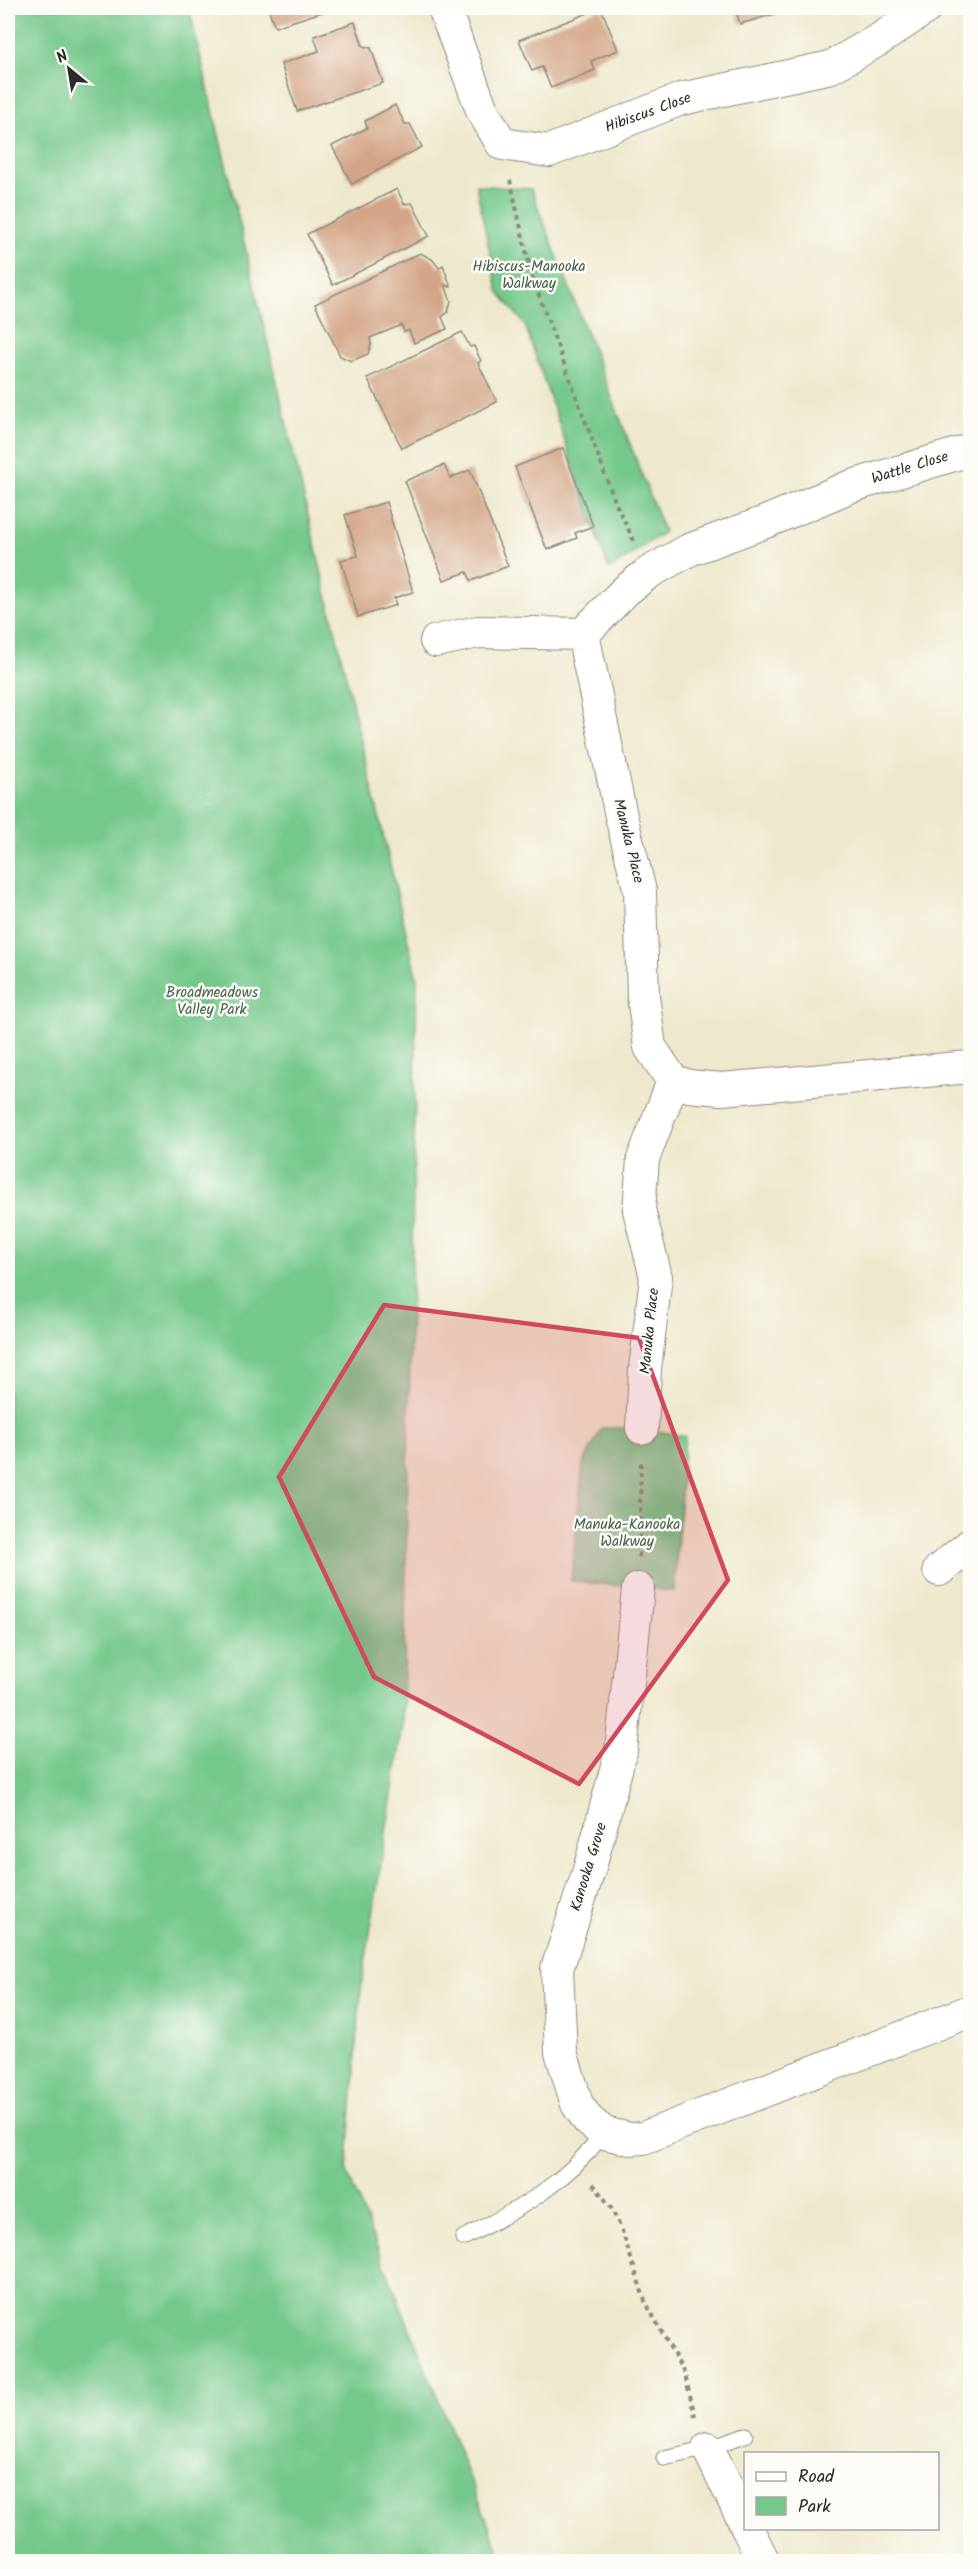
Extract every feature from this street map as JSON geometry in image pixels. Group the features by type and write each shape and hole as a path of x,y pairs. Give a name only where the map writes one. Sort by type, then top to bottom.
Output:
{"street":[{"path":"444,8 482,110 502,144"},
{"name":"Hibiscus Close","path":"502,144 549,151 681,99 831,67 880,39 926,8"},
{"name":"Wattle Close","path":"583,634 625,591 648,573 689,550 768,521 849,487 970,450"},
{"path":"436,640 478,632 583,634"},
{"name":"Manuka Place","path":"583,634 621,816 640,891 643,996 650,1047 673,1081 643,1159 639,1210 656,1277 645,1369 642,1428"},
{"path":"673,1081 690,1086 722,1089 970,1067"},
{"path":"939,1570 970,1545"},
{"name":"Kanooka Grove","path":"604,2133 588,2120 577,2104 561,2052 557,1969 590,1867 621,1751 638,1589"},
{"path":"604,2133 630,2139 643,2138 970,2011"},
{"path":"708,2448 744,2523"},
{"path":"748,2530 764,2562"}],"lane":[{"path":"463,2238 531,2202 578,2164 604,2133"},
{"path":"664,2458 708,2448 745,2435"}],"path":[{"path":"502,144 532,277 616,504 639,551"},
{"path":"638,1589 642,1428"},
{"path":"578,2164 610,2206 621,2228 645,2301 685,2375 696,2420 708,2448"}],"highlighted area":[{"path":"384,1305 639,1338 728,1580 579,1784 374,1677 279,1477"}],"green space":[{"name":"Broadmeadows Valley Park","path":"8,8 189,8 417,979 403,1726 361,1989 347,2172 503,2561 8,2561"},
{"name":"Hibiscus-Manooka Walkway","path":"476,185 531,189 664,532 609,570 525,325 498,291"},
{"name":"Manuka-Kanooka Walkway","path":"602,1428 642,1428 685,1436 674,1591 571,1581 583,1464"}],"building":[{"path":"268,8 335,8 275,27"},
{"path":"601,8 618,50 591,61 595,70 551,88 542,67 532,71 519,40"},
{"path":"735,8 795,8 740,24"},
{"path":"355,22 363,46 371,48 383,83 297,111 281,64 319,51 314,36"},
{"path":"395,105 405,124 410,124 422,147 352,184 332,146 367,128 365,121"},
{"path":"397,189 404,204 412,203 429,236 333,285 307,234"},
{"path":"420,253 432,259 439,268 443,265 451,287 445,285 451,301 448,312 442,317 447,329 414,343 409,330 404,332 402,325 370,338 371,345 368,354 351,361 340,356 315,304"},
{"path":"462,332 470,347 474,346 481,361 478,363 497,402 402,448 367,378"},
{"path":"563,448 593,526 575,533 577,538 547,550 515,467"},
{"path":"444,465 450,478 470,470 508,566 471,581 467,572 444,580 405,481"},
{"path":"386,502 413,592 394,598 396,605 358,617 341,560 358,556 345,515"}]}
